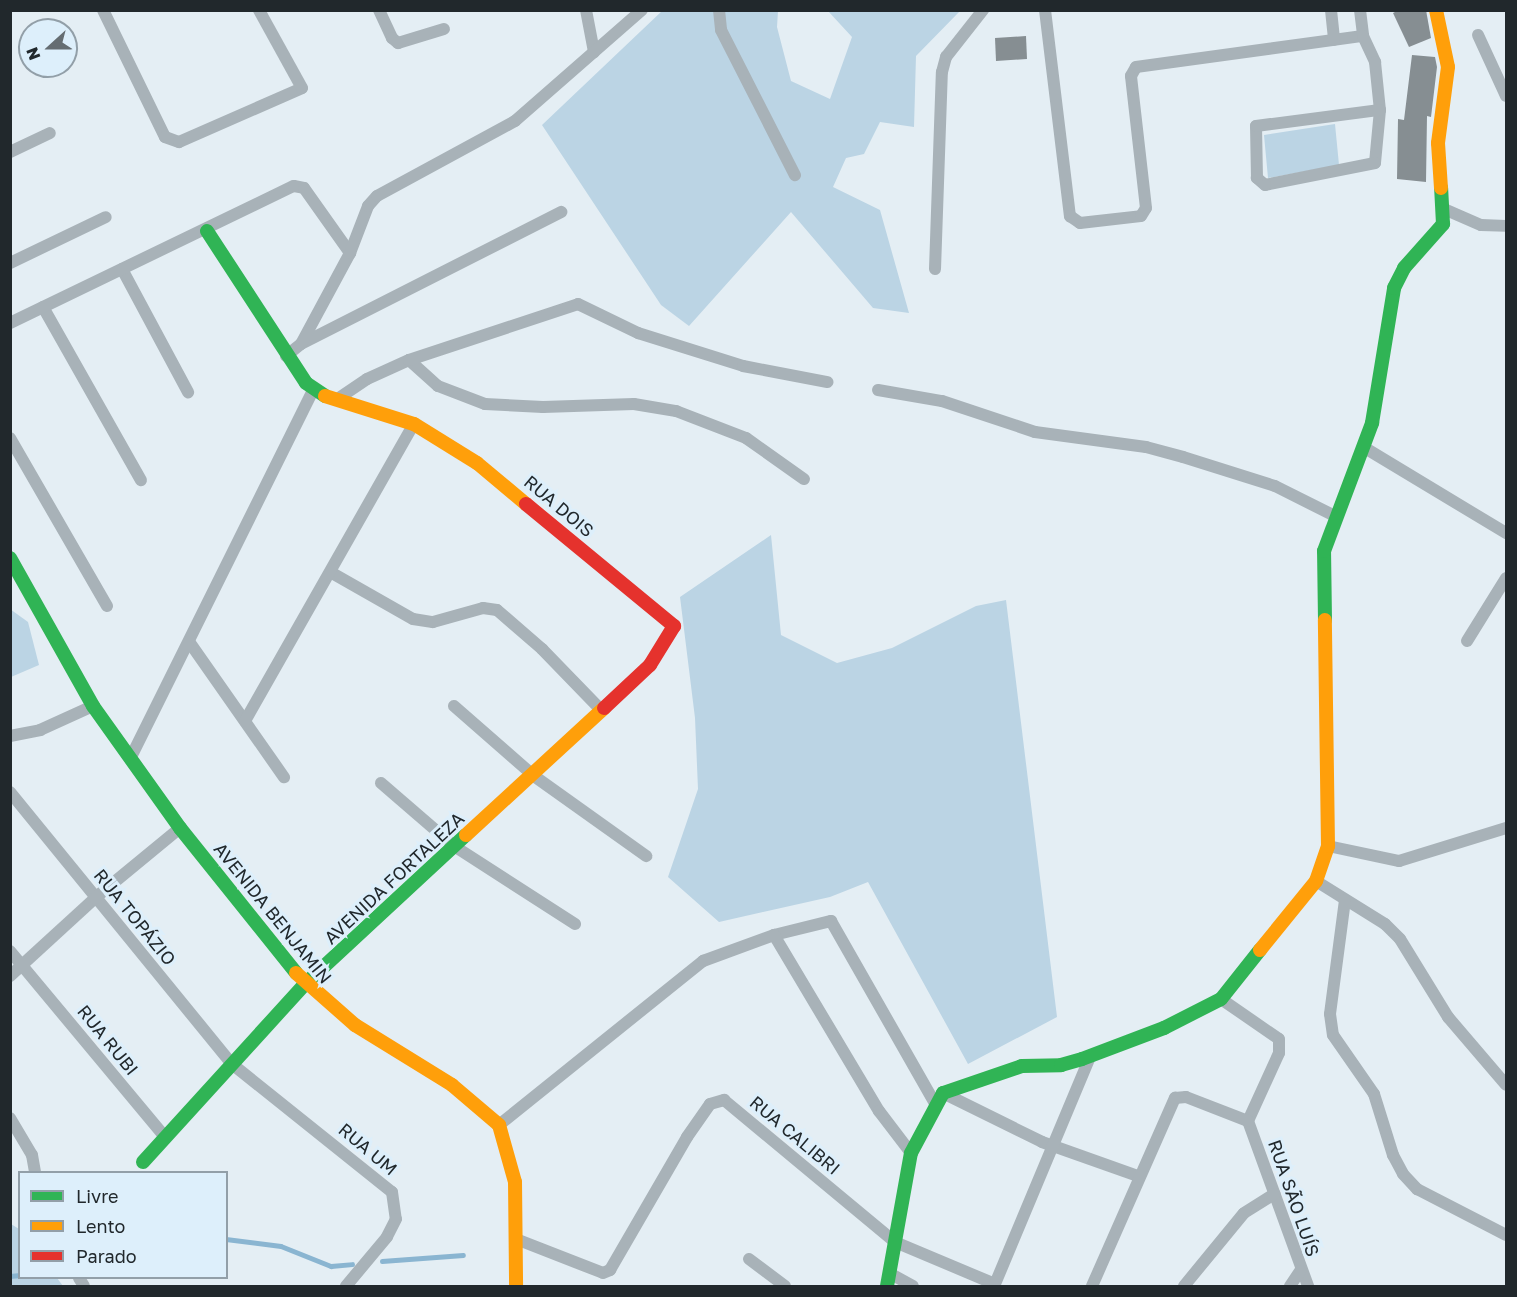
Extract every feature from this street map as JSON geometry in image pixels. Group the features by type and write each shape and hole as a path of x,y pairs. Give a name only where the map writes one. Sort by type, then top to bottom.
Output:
{"street":[{"path":"103,10 165,137 173,142 296,93 302,83 259,10"},
{"path":"379,10 392,38 399,43 444,29"},
{"path":"586,10 594,52"},
{"path":"301,344 350,253 368,206 377,196 515,122 642,10"},
{"path":"719,10 721,30 795,175"},
{"path":"935,269 942,72 946,57 983,10"},
{"path":"1045,10 1070,216 1080,223 1141,216 1146,208 1131,76 1136,67 1363,36"},
{"path":"1331,10 1334,40"},
{"path":"1360,10 1363,36 1375,62 1380,110 1377,156 1371,166 1265,184 1257,178 1256,126 1380,110"},
{"path":"913,1287 889,1280 911,1153 939,1098 1022,1065 1061,1065 1091,1055 1164,1028 1221,999 1316,881 1328,846 1322,571 1324,551 1365,448 1394,288 1404,268 1443,224 1444,209 1438,143 1448,67 1436,10"},
{"path":"1478,35 1506,96"},
{"path":"10,152 50,133"},
{"path":"10,323 299,186 304,188 350,253"},
{"path":"1444,209 1481,225 1506,226"},
{"path":"286,356 301,344 561,212"},
{"path":"10,262 106,217"},
{"path":"130,759 190,643 313,390 286,356 207,231"},
{"path":"122,269 188,392"},
{"path":"336,400 367,379 409,360 579,304 638,333 743,366 827,382"},
{"path":"43,307 141,480"},
{"path":"409,360 438,386 485,404 543,407 634,404 675,411 746,438 804,479"},
{"name":"RUA DOIS","path":"313,390 336,400 414,424 521,497 674,626"},
{"path":"878,390 942,401 1042,434 1146,447 1183,457 1275,486 1337,517"},
{"path":"245,721 332,573 414,424"},
{"path":"10,438 107,606"},
{"path":"1365,448 1506,533"},
{"name":"AVENIDA BENJAMIN","path":"10,558 93,706 180,828 305,984 355,1025 452,1085 499,1125"},
{"path":"332,573 412,619 433,622 483,608 496,610 542,649 602,711"},
{"path":"1467,641 1506,578"},
{"name":"AVENIDA FORTALEZA","path":"143,1162 305,984 454,846 534,776 650,665 674,626"},
{"path":"190,643 284,777"},
{"path":"10,736 40,730 93,706"},
{"path":"454,706 534,776 646,856"},
{"path":"381,783 454,846 575,924"},
{"name":"RUA TOPÁZIO","path":"10,792 232,1064"},
{"path":"10,976 95,898 180,828"},
{"path":"1328,846 1399,861 1506,828"},
{"path":"1316,881 1385,924 1400,939 1448,1017 1506,1085"},
{"path":"1345,900 1330,1014 1333,1035 1374,1094 1393,1155 1403,1174 1417,1189 1506,1235"},
{"path":"516,1287 515,1182 499,1125 703,961 774,935 831,921 939,1098 1053,1146 1138,1176"},
{"path":"774,935 879,1111 911,1153"},
{"name":"RUA RUBI","path":"10,951 165,1137"},
{"path":"1092,1287 1138,1176 1170,1106 1176,1098 1186,1097 1248,1121 1279,1053 1279,1039 1221,999"},
{"path":"895,1242 995,1284 1091,1055"},
{"name":"RUA UM","path":"232,1064 392,1192 396,1218 392,1228 346,1287"},
{"name":"RUA CALIBRI","path":"516,1239 607,1272 687,1137 710,1104 718,1100 731,1106 895,1242"},
{"path":"10,1118 32,1155 35,1171"},
{"name":"RUA SÃO LUÍS","path":"1248,1121 1300,1271 1308,1287"},
{"path":"1184,1287 1228,1229 1245,1213 1274,1194"},
{"path":"749,1259 785,1287"},
{"path":"1290,1287 1300,1271"}],"shaded area":[{"path":"662,11 778,11 777,27 791,81 830,99 852,37 828,11 960,11 916,56 914,127 880,122 864,154 846,158 833,187 880,210 909,313 873,308 791,212 689,326 661,305 542,125"},
{"path":"1335,124 1339,165 1268,178 1264,135"},
{"path":"771,535 781,635 837,663 892,648 976,606 1006,600 1057,1017 968,1064 868,882 830,897 719,922 668,877 698,789 695,718 680,597"},
{"path":"10,609 28,622 39,665 11,677"},
{"path":"11,1224 18,1228 18,1279 58,1279 63,1286 11,1286"}],"building":[{"path":"1399,10 1426,10 1431,38 1409,47 1393,13"},
{"path":"1026,36 1027,59 996,61 995,38"},
{"path":"1412,55 1435,57 1437,67 1431,117 1427,116 1426,182 1397,179 1398,119 1404,120"}],"waterway":[{"path":"228,1239 281,1246 331,1266 352,1264"},
{"path":"382,1261 463,1255"},
{"path":"10,1276 18,1275"}],"traffic: fast":[{"path":"1325,620 1324,551 1372,423 1394,288 1404,268 1443,224 1441,188"},
{"path":"207,231 306,383 325,396"},
{"path":"10,558 93,706 180,828 296,973"},
{"path":"143,1162 305,984 466,835"},
{"path":"887,1286 911,1153 943,1093 1022,1066 1061,1065 1082,1059 1164,1028 1221,999 1260,950"}],"traffic: slow":[{"path":"1436,10 1448,67 1438,143 1441,188"},
{"path":"325,396 414,424 477,463 526,504"},
{"path":"1260,950 1316,881 1328,846 1325,620"},
{"path":"466,835 604,708"},
{"path":"296,973 355,1025 452,1085 499,1125 515,1182 516,1286"}],"traffic: jam":[{"path":"526,504 674,626 650,665 604,708"}]}
